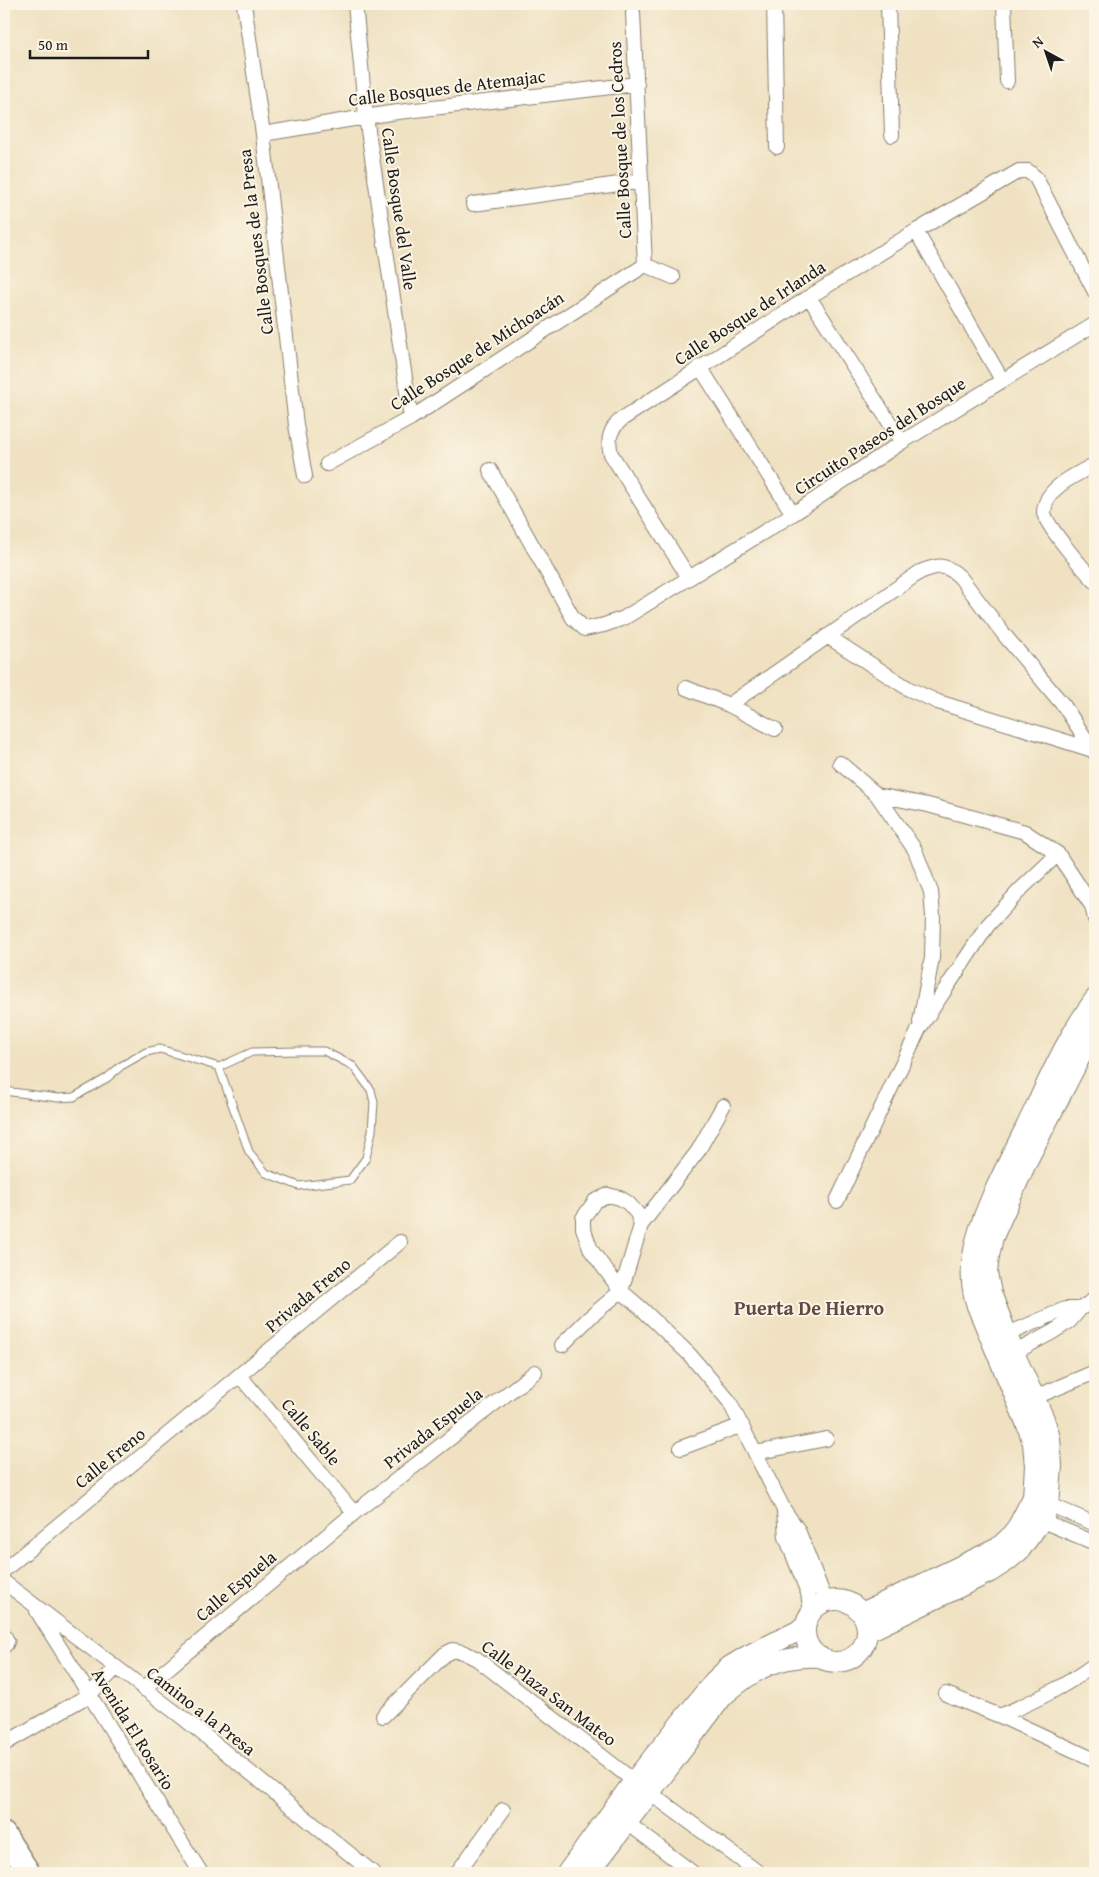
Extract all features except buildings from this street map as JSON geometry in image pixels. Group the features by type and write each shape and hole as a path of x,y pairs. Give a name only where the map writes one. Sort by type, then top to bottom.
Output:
{"main road":[{"path":"4,1834 29,1873"}],"street":[{"name":"Calle Bosques de la Presa","path":"244,4 263,134 296,425 305,476"},
{"name":"Calle Bosque del Valle","path":"355,4 366,117 411,418"},
{"path":"774,4 777,148"},
{"path":"888,4 892,136"},
{"path":"1004,4 1007,81"},
{"name":"Calle Bosque de los Cedros","path":"633,13 645,265"},
{"name":"Calle Bosques de Atemajac","path":"263,134 366,117 637,84"},
{"name":"Calle Bosque de Irlanda","path":"689,578 611,454 608,445 610,433 622,419 809,297 1014,173 1024,170 1032,173 1036,178 1095,292"},
{"path":"473,204 641,181"},
{"path":"916,231 1002,380"},
{"path":"645,265 673,276"},
{"name":"Calle Bosque de Michoacán","path":"327,464 411,418 645,265"},
{"path":"809,297 902,442"},
{"name":"Circuito Paseos del Bosque","path":"490,470 573,618 584,630 624,618 793,514 902,442 1094,326"},
{"path":"700,367 793,514"},
{"path":"1095,464 1054,491 1048,498 1044,513 1074,557 1095,581"},
{"path":"729,705 920,572 942,566 952,570 1022,657 1048,686 1064,706 1094,752"},
{"path":"827,636 909,689 938,702 1094,752"},
{"path":"686,688 729,705 775,729"},
{"path":"840,763 877,795 915,850 931,892 933,916 932,958 919,1029"},
{"path":"877,795 928,805 1025,832 1058,854 1094,911"},
{"path":"837,1201 919,1029 988,925 1021,889 1058,854"},
{"path":"867,1632 1007,1562 1020,1550 1038,1509 1033,1442 1027,1400 1003,1347 977,1306 972,1290 974,1249 985,1215 1002,1175 1069,1039 1095,999"},
{"path":"1003,1347 987,1274 993,1237 1027,1162 1095,1028"},
{"path":"562,1345 589,1318 621,1291 641,1225 698,1151 723,1106"},
{"path":"641,1225 636,1213 628,1203 620,1198 608,1195 595,1201 588,1208 583,1218 583,1228 591,1250 621,1291 689,1354 729,1401 784,1510 798,1530 814,1613 806,1634 808,1643 813,1651 820,1657 830,1661 841,1661 851,1658 859,1652 865,1642 867,1632 866,1622 862,1613 846,1601 836,1600 814,1613 798,1631 729,1666 701,1696 642,1787"},
{"name":"Privada Freno","path":"240,1376 400,1242"},
{"path":"1003,1347 1070,1321 1080,1309 1095,1300"},
{"path":"1003,1347 1065,1310 1080,1309"},
{"name":"Privada Espuela","path":"354,1513 535,1372"},
{"path":"1027,1400 1095,1372"},
{"name":"Calle Sable","path":"240,1376 354,1513"},
{"name":"Calle Freno","path":"4,1570 240,1376"},
{"path":"681,1448 742,1425"},
{"path":"755,1453 826,1439"},
{"path":"1038,1509 1095,1524"},
{"path":"1038,1509 1095,1543"},
{"path":"862,1613 998,1548 1038,1509"},
{"name":"Calle Espuela","path":"143,1689 354,1513"},
{"name":"Camino a la Presa","path":"4,1582 187,1721 372,1873"},
{"name":"Avenida El Rosario","path":"32,1604 201,1873"},
{"name":"Calle Plaza San Mateo","path":"383,1716 445,1654 453,1650 463,1652 477,1659 642,1787 759,1873"},
{"path":"567,1873 619,1817 642,1787 723,1696 741,1680 756,1670 771,1664 793,1658 820,1657"},
{"path":"1000,1716 1041,1699 1074,1680 1095,1664"},
{"path":"4,1744 89,1695 116,1668"},
{"path":"946,1694 1000,1716 1095,1760"},
{"path":"457,1873 503,1810"},
{"path":"588,1873 619,1817"},
{"path":"619,1817 692,1873"}],"lane":[{"path":"4,1091 58,1098 74,1097 146,1052 160,1049 219,1067 252,1052 324,1051 354,1066 371,1090 374,1102 369,1146 366,1158 360,1169 350,1180 300,1186 266,1173 249,1152 219,1067"},
{"path":"4,1628 11,1641 10,1646 4,1651"}],"district":[{"name":"Puerta De Hierro","path":"809,1308"}]}
